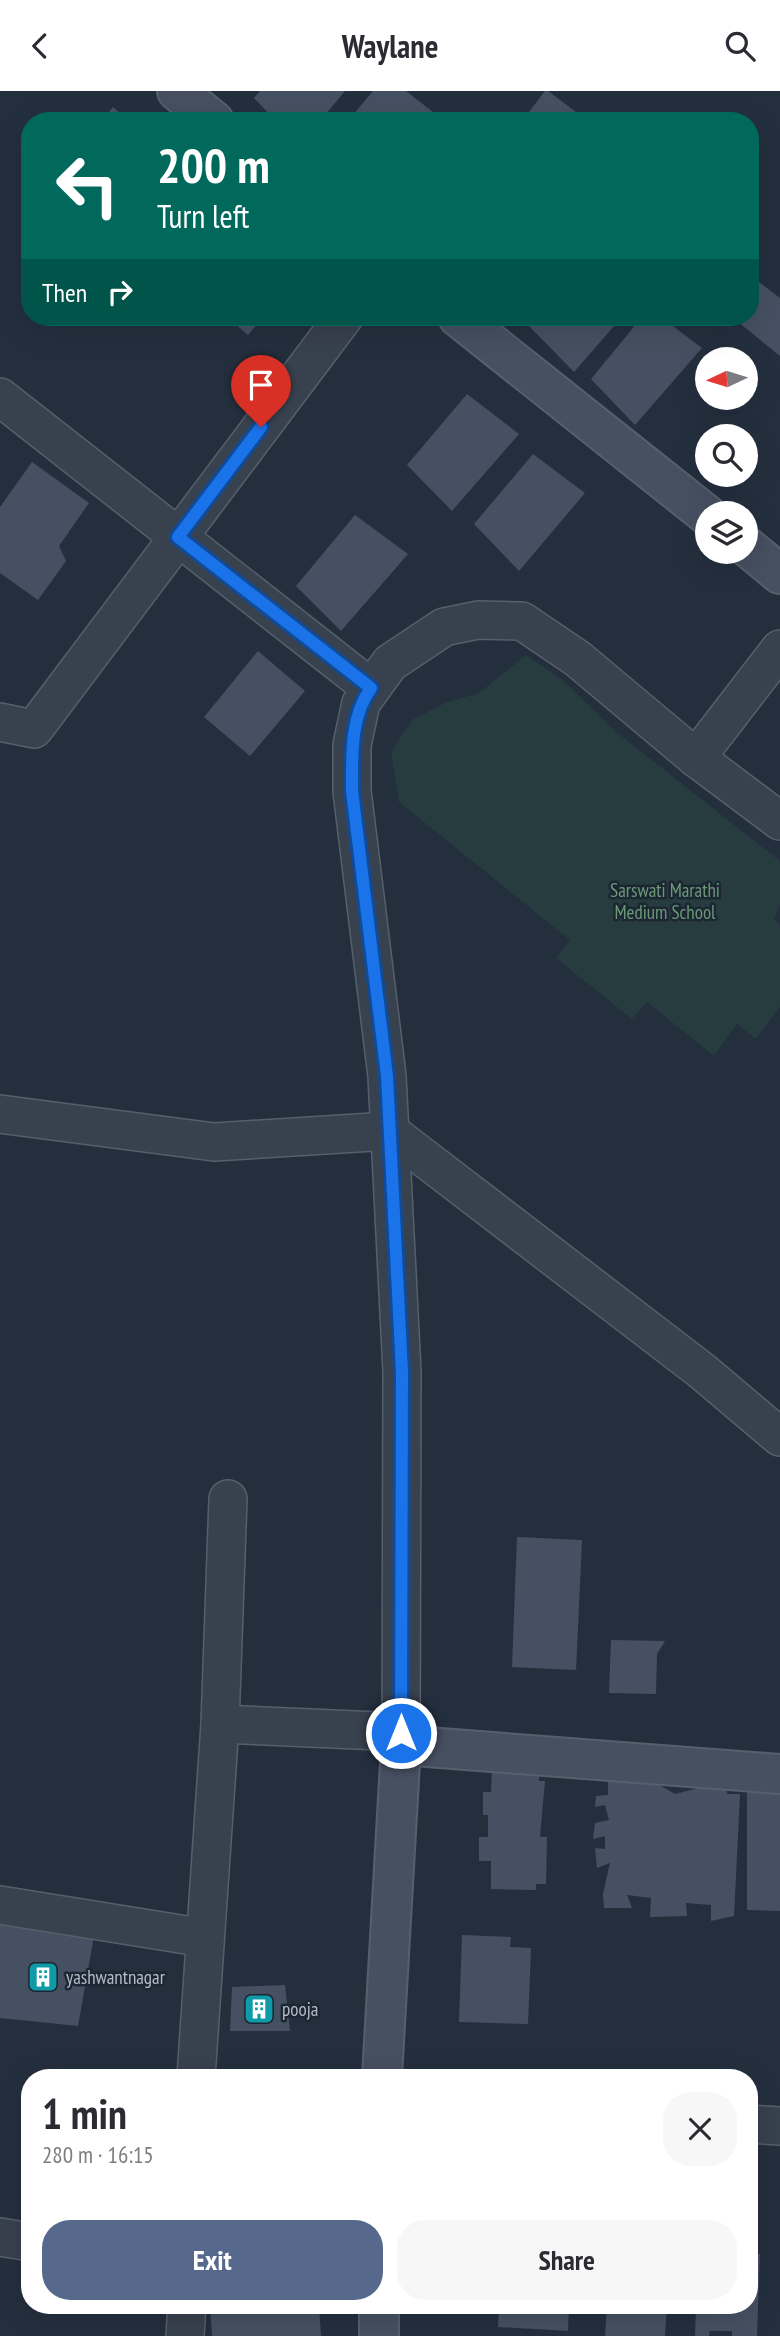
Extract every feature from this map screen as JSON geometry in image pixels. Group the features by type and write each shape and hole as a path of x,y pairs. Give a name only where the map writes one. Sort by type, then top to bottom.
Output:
{"street":[{"path":"177,91 203,112"},
{"path":"0,722 34,729 337,326"},
{"path":"469,326 695,505"},
{"path":"0,397 371,688"},
{"path":"758,556 780,574"},
{"path":"382,2069 401,1739 402,1372 387,1076 352,791 352,745 360,702 390,663 444,627 478,620 522,621 578,659 696,758 780,821"},
{"path":"696,758 780,649"},
{"path":"0,1114 214,1142 389,1131 702,1371 780,1437"},
{"path":"197,2069 220,1724 228,1499"},
{"path":"220,1724 780,1774"},
{"path":"0,1905 205,1938"},
{"path":"758,2124 780,2126"},
{"path":"0,2237 21,2240"},
{"path":"185,2336 186,2314"},
{"path":"379,2314 379,2336"}],"green space":[{"name":"Sarswati Marathi Medium School","path":"526,655 564,681 615,731 780,861 780,905 774,920 780,925 780,1007 756,1039 737,1024 714,1056 647,1002 632,1019 556,958 570,940 399,802 391,752 412,720 445,703 479,693"}],"building":[{"path":"260,91 345,91 328,112 267,112 254,98"},
{"path":"373,91 406,91 433,112 356,112"},
{"path":"545,91 548,91 576,112 529,112"},
{"path":"759,282 780,298 780,356 743,326 759,326"},
{"path":"238,326 256,326 248,335"},
{"path":"529,326 614,326 574,372"},
{"path":"635,326 673,326 701,347 695,347 695,356 635,425 591,379"},
{"path":"467,394 519,434 452,511 407,465"},
{"path":"533,454 585,493 519,571 474,524"},
{"path":"32,462 89,503 59,546 66,561 38,600 0,573 0,507"},
{"path":"355,515 408,554 341,631 296,586"},
{"path":"258,651 305,691 250,756 204,717"},
{"path":"517,1537 582,1540 576,1670 512,1667"},
{"path":"611,1640 665,1641 657,1654 656,1694 609,1693"},
{"path":"539,1765 539,1781 545,1781 540,1837 547,1837 546,1884 536,1884 536,1890 491,1889 491,1861 479,1861 479,1837 488,1837 488,1815 483,1815 483,1792 491,1792 492,1769"},
{"path":"608,1776 645,1777 675,1794 726,1781 727,1794 740,1794 734,1916 711,1921 711,1905 686,1903 687,1916 650,1917 651,1898 627,1895 632,1908 604,1908 603,1894 610,1863 597,1868 595,1848 605,1849 605,1836 593,1839 595,1823 609,1820 605,1805 595,1807 596,1796 608,1795"},
{"path":"747,1778 780,1778 780,1911 747,1910"},
{"name":"yashwantnagar","path":"0,1921 94,1936 78,2026 0,2018"},
{"path":"462,1935 511,1937 510,1947 531,1948 528,2024 459,2022"},
{"name":"pooja","path":"285,1985 290,2031 230,2031 232,1987"},
{"path":"758,2254 760,2254 758,2309"},
{"path":"211,2314 320,2314 321,2336 212,2336"},
{"path":"499,2314 569,2314 568,2331 498,2327"},
{"path":"606,2314 666,2314 665,2336 605,2336"},
{"path":"696,2314 758,2314 757,2336 732,2336 732,2331 710,2331 709,2336 695,2336"}],"place":[{"name":"yashwantnagar","path":"43,1977"},
{"name":"pooja","path":"259,2009"}],"route":[{"path":"261,427 178,537 371,688 360,702 352,745 352,791 387,1076 402,1372 401,1733"}]}
